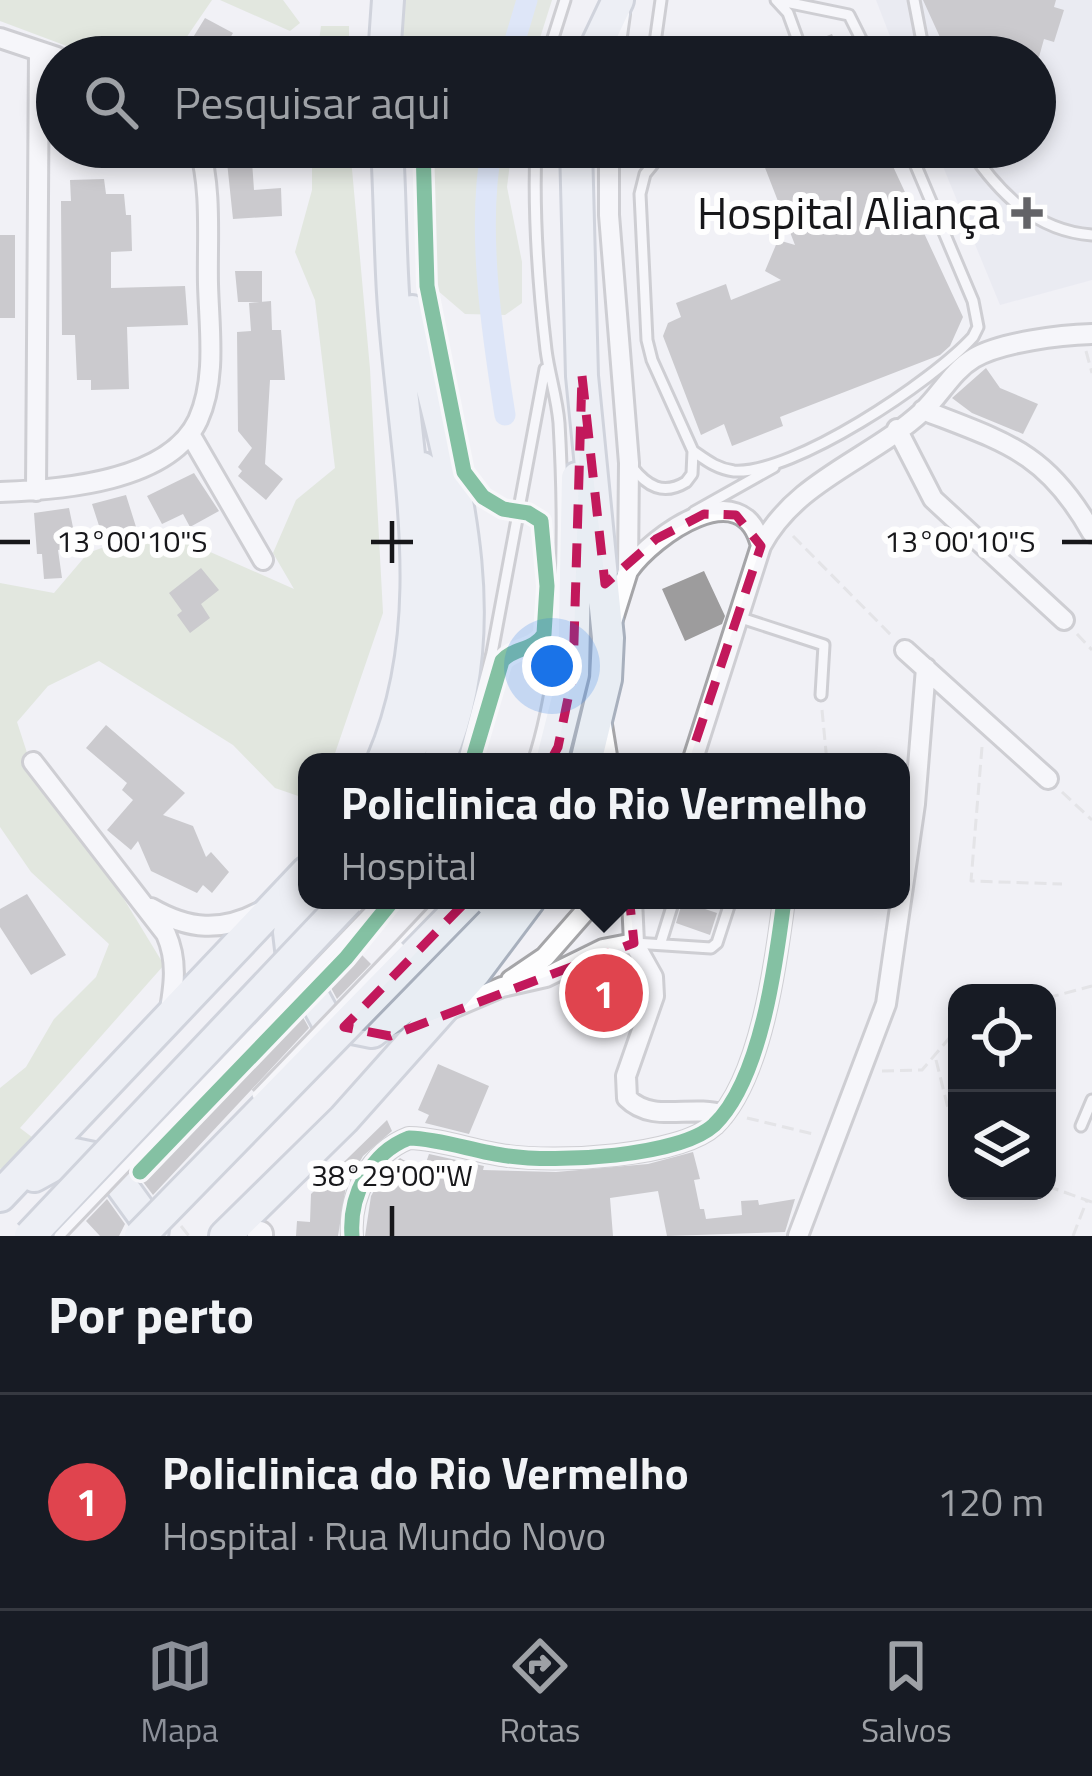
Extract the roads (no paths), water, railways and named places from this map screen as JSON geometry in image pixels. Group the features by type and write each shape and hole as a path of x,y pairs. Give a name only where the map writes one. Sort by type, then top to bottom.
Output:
{"main road":[{"path":"602,36 620,0"},
{"path":"385,753 408,683 416,630 410,434 393,294 388,168"},
{"path":"577,168 583,376 608,638 592,753"},
{"path":"393,236 444,450 466,584 467,641 460,690 441,753"},
{"path":"553,753 573,674 583,376"},
{"path":"408,753 428,715 440,607 434,497 410,434"},
{"path":"0,1198 298,882"},
{"path":"306,909 289,932 292,958 328,1023 371,1032 420,995 493,909"},
{"path":"29,1236 339,909"},
{"path":"140,1236 459,909"},
{"path":"225,1236 279,1186 437,1016 523,909"},
{"path":"0,1198 74,1154 103,1160 153,1229 152,1236"},
{"path":"260,1235 279,1186"}],"street":[{"path":"616,36 620,0"},
{"path":"0,38 36,50"},
{"path":"36,491 45,168"},
{"path":"0,492 36,491 120,476 144,467 190,434 200,417 210,370 202,168"},
{"path":"608,168 629,463 628,571 608,638"},
{"path":"695,753 760,546 774,521 799,497 923,410 948,379 974,358 993,350 1092,334"},
{"path":"923,410 1036,460 1058,480 1092,533"},
{"path":"897,429 933,499 1064,620"},
{"path":"190,434 263,560"},
{"path":"628,571 641,552 678,524 721,512 736,515 757,532 760,546"},
{"path":"905,650 1048,779"},
{"path":"910,838 926,668"},
{"path":"34,762 172,948 175,983 167,1020"},
{"path":"143,903 174,921 212,928 280,901"},
{"path":"437,1016 502,986 545,957 587,909"},
{"path":"632,909 634,943 653,977 654,996 626,1076 627,1098 659,1113 694,1110 723,1115"},
{"path":"352,1236 352,1205 361,1184 387,1152 409,1138 508,1156 602,1157 709,1130 735,1096 765,1012 782,909"},
{"path":"798,1236 886,1004 900,909"},
{"path":"502,986 546,976 604,949 634,943"}],"lane":[{"path":"554,36 565,0"},
{"path":"656,36 661,0"},
{"path":"796,36 776,0 849,15 860,36"},
{"path":"914,0 921,36"},
{"path":"535,168 533,217 547,358 559,418 560,512 558,627 549,701 535,753"},
{"path":"608,172 610,168"},
{"path":"629,463 641,478 664,490 676,488 692,474 693,451 647,340 640,194 650,168"},
{"path":"678,524 904,396 964,347 978,327 973,301 917,168"},
{"path":"985,168 1013,204 1057,228 1092,235"},
{"path":"465,753 492,653 547,358"},
{"path":"693,451 721,468 736,471 783,461"},
{"path":"738,617 824,645 821,695"},
{"path":"59,1236 370,909"},
{"path":"249,1104 434,909"},
{"path":"661,942 671,909"},
{"path":"634,943 711,948 718,943 728,909"},
{"path":"1081,1126 1092,1100"},
{"path":"127,1236 234,1120"}],"waterway":[{"path":"516,36 527,0"},
{"path":"489,168 486,246 505,415"}],"place":[{"name":"Hospital Aliança","path":"1027,213"},
{"name":"Policlinica do Rio Vermelho","path":"604,993"}]}
